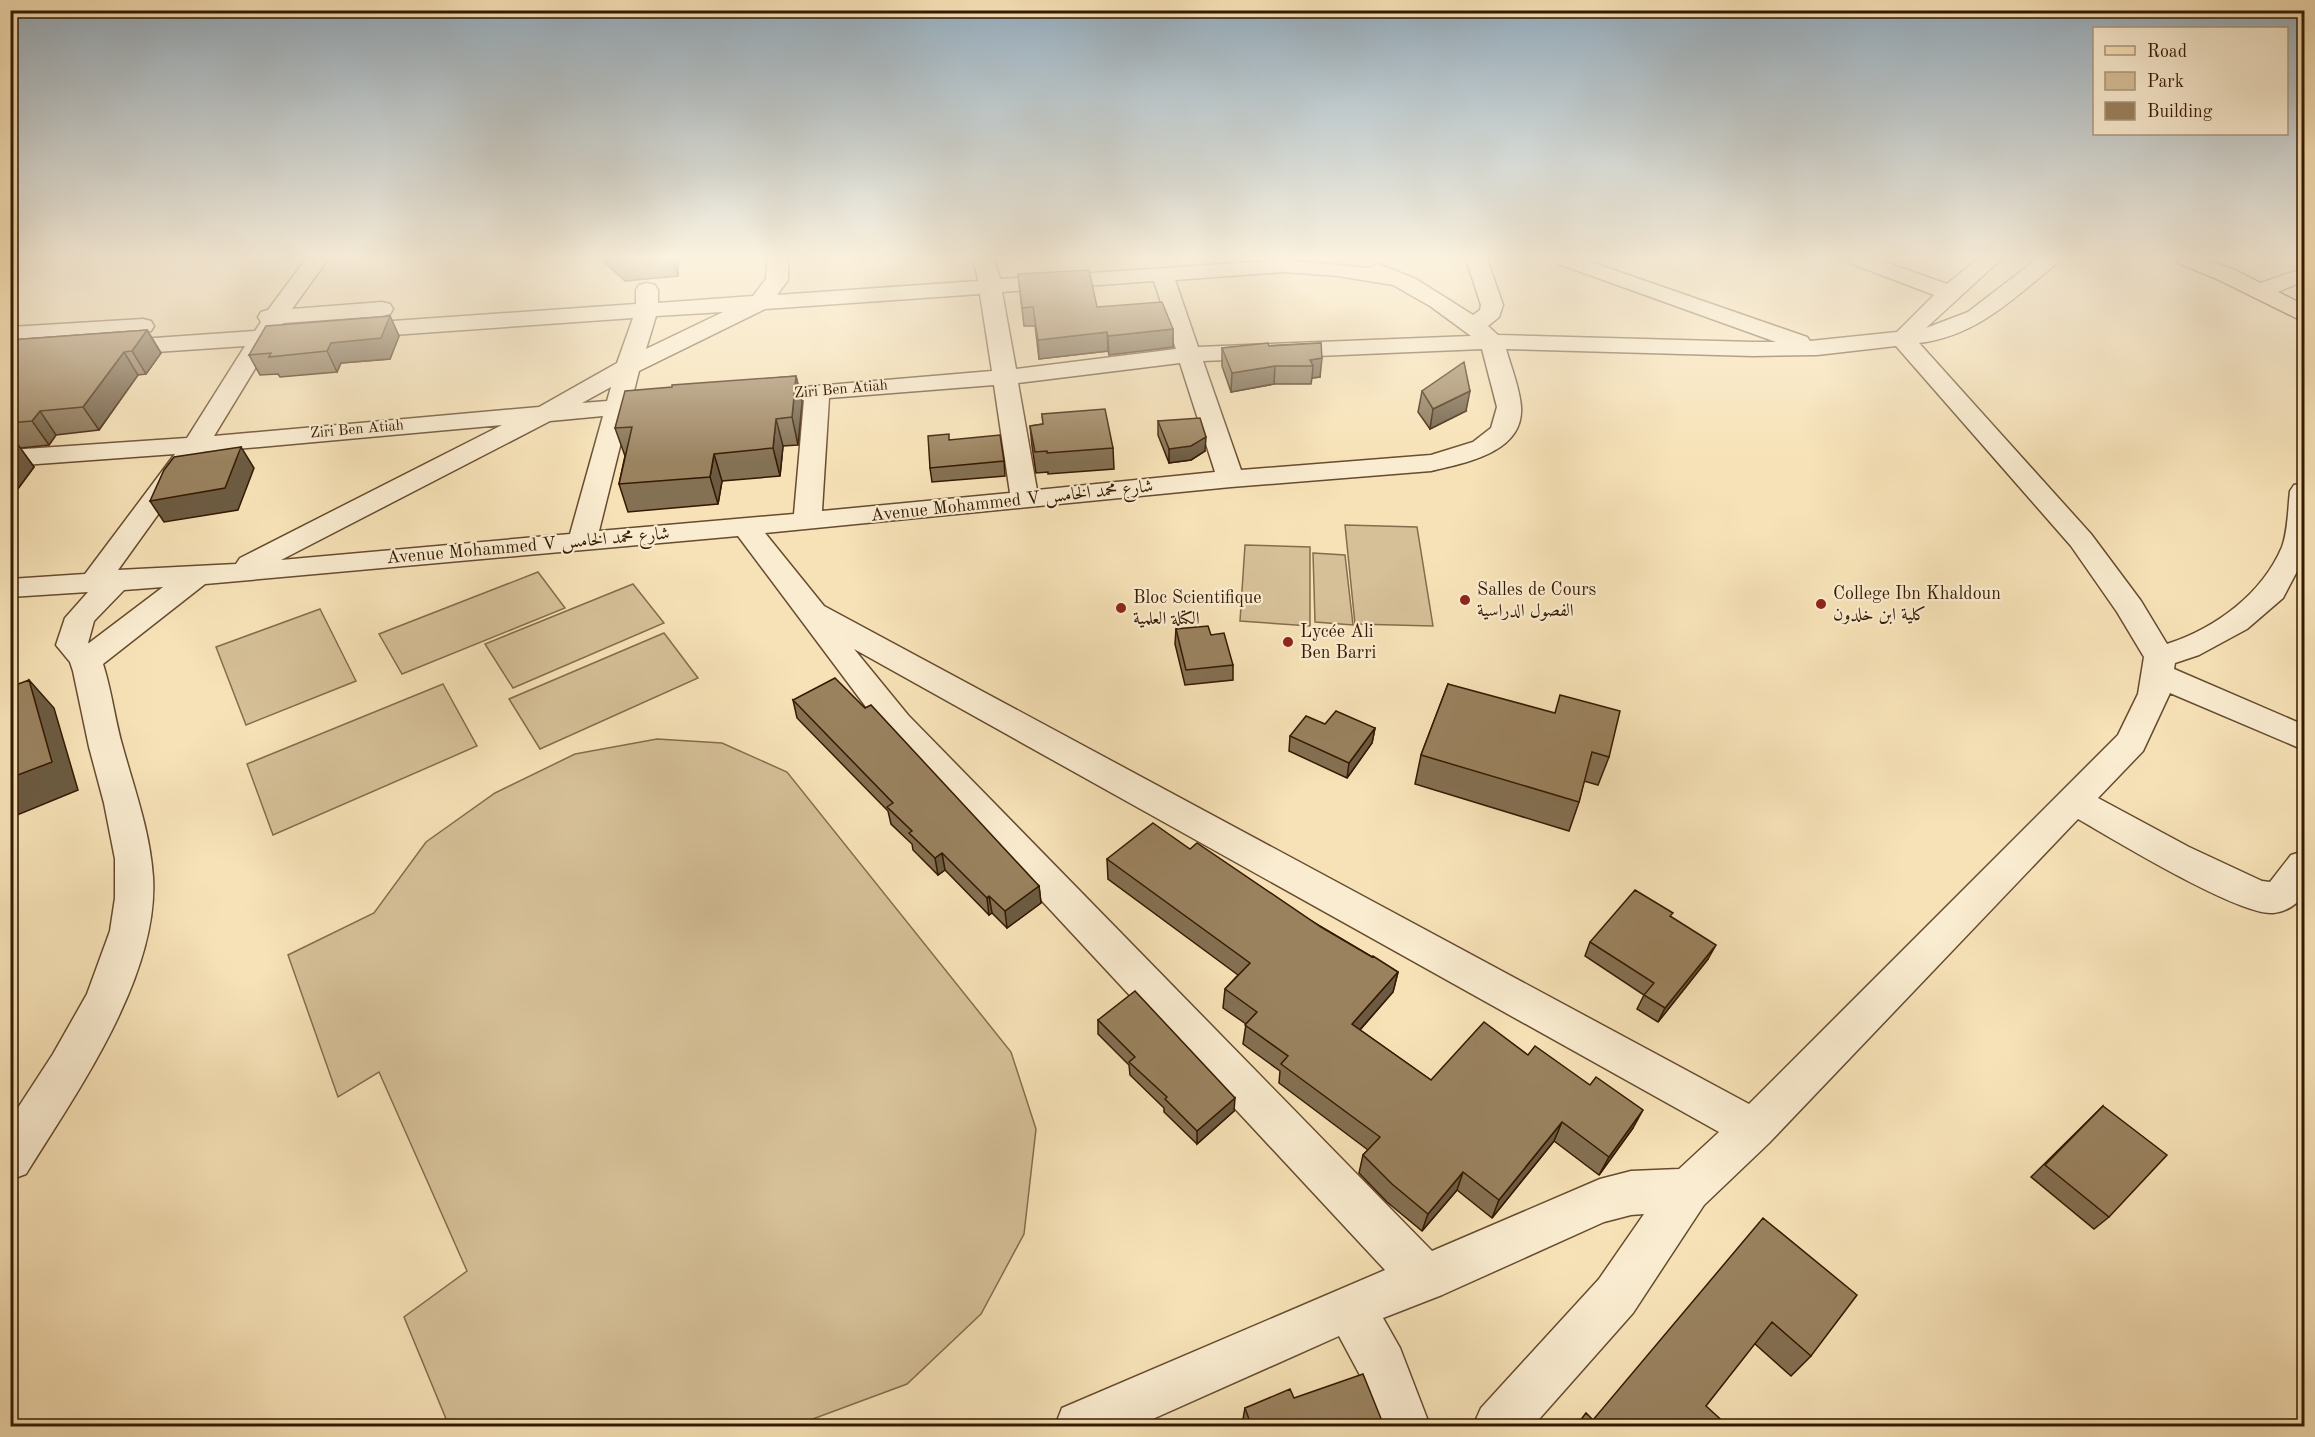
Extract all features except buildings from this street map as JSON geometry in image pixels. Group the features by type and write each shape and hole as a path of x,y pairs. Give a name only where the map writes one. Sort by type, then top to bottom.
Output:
{"street":[{"path":"10,355 283,326"},
{"path":"583,540 639,326"},
{"path":"233,573 548,412 698,326"},
{"path":"997,326 1025,500"},
{"path":"1179,326 1232,479"},
{"path":"1471,326 1483,334 1753,350 1817,348 1903,339 1937,333 1954,326"},
{"path":"1483,334 1486,326"},
{"path":"1754,326 1817,348"},
{"path":"1903,339 1917,326"},
{"path":"10,334 270,327"},
{"path":"10,1159 79,1050 108,989 128,940 134,897 130,831 100,725 86,661 72,645 80,618 270,327"},
{"name":"Ziri Ben Atiah","path":"736,398 1006,377 1188,355 1483,334"},
{"name":"Avenue Mohammed V شارع محمد الخامس","path":"10,588 233,573 745,527 1232,479 1431,463 1460,457 1480,449 1502,433 1509,418 1509,407 1483,334"},
{"path":"1499,1426 1616,1296 1688,1190 1754,1129 2131,742 2154,694 2159,666 2130,608 2081,540 1903,339"},
{"path":"807,521 817,392"},
{"name":"Ziri Ben Atiah","path":"10,459 195,445 548,412 689,402"},
{"path":"2159,666 2236,622 2272,591 2297,544 2304,490"},
{"path":"745,527 896,723 1425,1278"},
{"path":"86,661 197,576"},
{"path":"813,613 1754,1129"},
{"path":"2159,666 2304,738"},
{"path":"2073,800 2231,886 2262,898 2274,898 2282,893 2304,865"},
{"path":"1080,1426 1350,1307 1425,1278 1600,1201 1631,1193 1688,1190"},
{"path":"1350,1307 1382,1366 1405,1426"}],"green space":[{"path":"1345,525 1417,527 1433,626 1355,624"},
{"path":"1245,545 1310,547 1310,626 1240,621"},
{"path":"1313,553 1345,555 1353,625 1315,622"},
{"path":"538,572 565,608 402,674 379,634"},
{"path":"633,584 664,623 513,688 485,644"},
{"path":"320,609 356,681 246,725 216,647"},
{"path":"664,633 698,678 540,749 509,699"},
{"path":"443,684 477,746 273,835 247,764"},
{"path":"657,739 722,743 787,772 1011,1052 1036,1129 1024,1234 981,1314 907,1384 794,1426 449,1426 404,1317 467,1271 379,1072 338,1097 288,955 374,913 426,842 495,793 575,754"}],"place":[{"name":"Salles de Cours الفصول الدراسية","path":"1465,600"},
{"name":"College Ibn Khaldoun كلية ابن خلدون","path":"1821,604"},
{"name":"Bloc Scientifique الكتلة العلمية","path":"1121,608"},
{"name":"Lycée Ali Ben Barri","path":"1288,642"}]}
